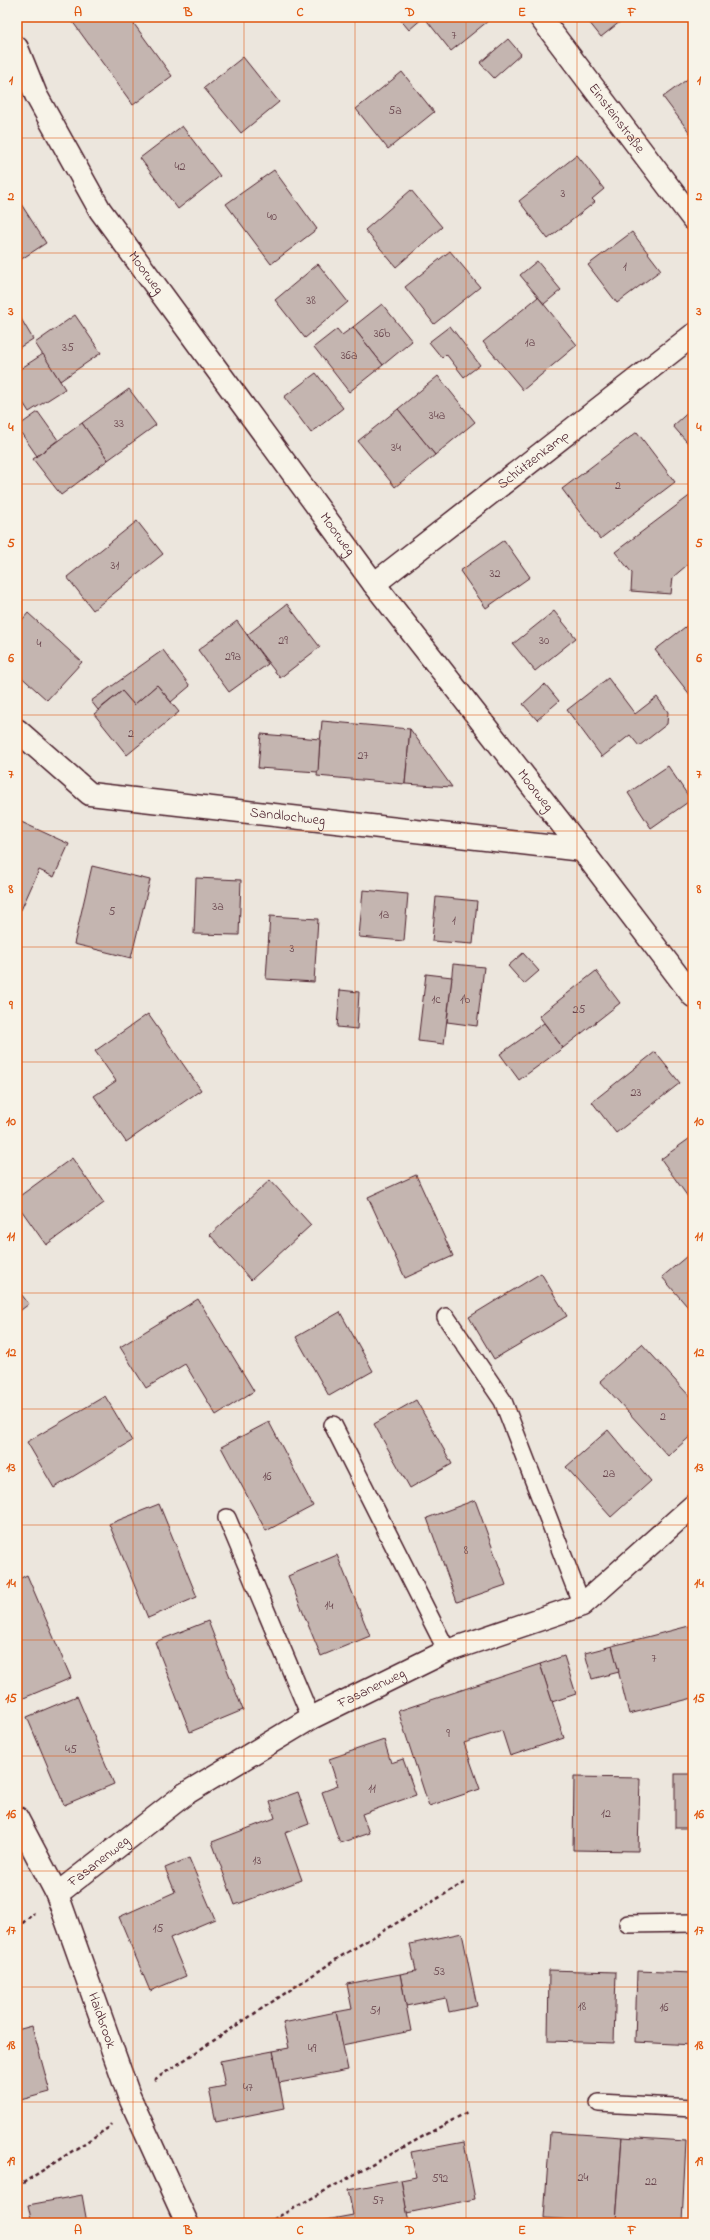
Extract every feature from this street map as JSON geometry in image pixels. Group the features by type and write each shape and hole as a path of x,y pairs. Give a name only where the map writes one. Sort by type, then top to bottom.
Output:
{"street":[{"name":"Einsteinstraße","path":"540,17 693,219"},
{"name":"Moorweg","path":"17,48 36,95 100,210 374,584 582,850 693,996"},
{"name":"Schützenkamp","path":"374,584 693,335"},
{"name":"Sandlochweg","path":"17,730 90,794 582,850"},
{"name":"Fasanenweg","path":"57,1894 185,1794 311,1718 447,1651 582,1605 693,1506"},
{"name":"Haidbrook","path":"17,1818 57,1894 129,2096 187,2223"}],"lane":[{"path":"446,1316 503,1401 582,1605"},
{"path":"333,1425 447,1651"},
{"path":"227,1518 311,1718"},
{"path":"628,1924 693,1923"},
{"path":"599,2103 693,2108"}],"path":[{"path":"17,2187 108,2128 129,2096 343,1955 467,1880"},
{"path":"267,2223 469,2111"}],"building":[{"path":"78,17 129,17 172,76 133,105 72,21"},
{"path":"398,17 424,17 409,30"},
{"path":"424,17 486,17 488,21 451,51"},
{"path":"585,17 626,17 601,37"},
{"path":"508,39 521,54 494,78 480,63"},
{"path":"243,57 279,102 241,133 204,88"},
{"path":"402,72 434,112 388,149 356,109"},
{"path":"693,75 693,137 663,97"},
{"path":"182,126 220,176 178,209 140,158"},
{"path":"577,155 604,189 592,199 595,202 548,239 519,201"},
{"path":"274,170 317,229 271,264 226,204"},
{"path":"411,190 442,227 396,267 365,230"},
{"path":"21,204 46,243 17,262 17,206"},
{"path":"632,232 661,270 617,303 588,265"},
{"path":"450,251 480,287 434,324 405,287"},
{"path":"537,261 561,290 544,304 520,275"},
{"path":"318,264 348,302 305,338 275,300"},
{"path":"538,297 577,345 523,390 483,342"},
{"path":"382,304 412,341 383,365 353,327"},
{"path":"75,315 101,353 60,381 35,343"},
{"path":"20,317 33,339 17,349 17,319"},
{"path":"450,326 480,365 464,377 446,354 442,358 429,342"},
{"path":"353,327 383,365 349,392 314,347 337,329 342,335"},
{"path":"43,354 65,389 29,412 17,393 17,371"},
{"path":"316,373 343,408 311,433 284,397"},
{"path":"438,376 475,422 435,455 398,409"},
{"path":"129,389 156,425 108,460 82,423"},
{"path":"693,408 693,449 673,426"},
{"path":"398,409 435,455 395,487 358,441"},
{"path":"38,412 58,440 37,456 17,427"},
{"path":"82,423 108,460 61,495 33,459"},
{"path":"637,432 675,482 600,539 562,489"},
{"path":"692,494 693,560 673,577 671,594 631,591 632,573 615,552"},
{"path":"137,521 163,554 93,610 67,577"},
{"path":"504,540 530,577 486,608 460,571"},
{"path":"287,604 320,647 280,678 247,635"},
{"path":"554,611 576,638 535,671 513,644"},
{"path":"28,613 82,662 47,700 17,673 17,626"},
{"path":"237,621 268,664 229,692 198,650"},
{"path":"693,621 693,695 691,696 655,650"},
{"path":"163,650 190,686 171,702 157,685 134,705 122,691 98,710 91,701"},
{"path":"608,678 635,714 657,697 668,712 667,724 639,746 630,735 602,757 567,710"},
{"path":"545,684 559,701 537,720 523,704"},
{"path":"157,685 179,712 127,755 94,714 122,691 134,705"},
{"path":"322,721 410,729 405,784 317,776"},
{"path":"410,729 452,787 405,784"},
{"path":"261,734 320,739 318,772 258,768"},
{"path":"668,766 691,800 651,828 628,793"},
{"path":"17,820 69,844 54,877 39,870 21,910 17,908"},
{"path":"92,866 150,880 131,958 74,944"},
{"path":"196,878 241,880 239,935 194,934"},
{"path":"363,890 408,894 404,941 359,937"},
{"path":"436,897 477,901 473,944 432,941"},
{"path":"270,916 318,919 314,982 266,979"},
{"path":"523,953 539,971 524,984 508,966"},
{"path":"453,964 484,967 477,1026 447,1022"},
{"path":"596,971 620,1003 563,1048 539,1016"},
{"path":"426,974 452,977 444,1044 418,1041"},
{"path":"340,990 359,992 357,1029 337,1027"},
{"path":"148,1014 201,1090 126,1142 94,1096 116,1081 95,1051"},
{"path":"544,1023 563,1048 519,1080 500,1054"},
{"path":"655,1052 680,1083 616,1133 592,1102"},
{"path":"693,1136 693,1204 661,1159"},
{"path":"72,1158 104,1203 46,1245 17,1204 17,1198"},
{"path":"416,1175 453,1256 405,1278 368,1197"},
{"path":"270,1180 311,1225 251,1280 210,1235"},
{"path":"693,1251 693,1313 662,1277"},
{"path":"541,1273 567,1316 494,1359 469,1317"},
{"path":"17,1289 29,1304 17,1313"},
{"path":"198,1299 254,1391 216,1415 185,1364 146,1388 120,1347"},
{"path":"340,1312 373,1371 329,1396 296,1337"},
{"path":"642,1344 693,1400 693,1434 668,1456 600,1381"},
{"path":"105,1396 132,1441 54,1488 27,1442"},
{"path":"416,1400 452,1464 410,1488 374,1424"},
{"path":"269,1422 313,1506 266,1531 221,1447"},
{"path":"608,1430 651,1481 611,1517 566,1467"},
{"path":"475,1500 506,1585 457,1602 427,1518"},
{"path":"159,1504 197,1597 148,1618 109,1524"},
{"path":"337,1555 370,1636 321,1656 288,1576"},
{"path":"27,1575 71,1678 19,1700 17,1695 17,1580"},
{"path":"208,1621 243,1710 190,1732 155,1642"},
{"path":"689,1626 693,1642 693,1698 629,1714 612,1646"},
{"path":"612,1646 619,1672 592,1679 585,1653"},
{"path":"564,1656 576,1694 552,1702 540,1664"},
{"path":"540,1664 564,1738 510,1756 502,1731 464,1743 480,1789 429,1806 398,1711"},
{"path":"77,1696 114,1784 64,1805 27,1717"},
{"path":"384,1740 391,1763 403,1759 416,1795 362,1814 369,1833 340,1843 322,1792 338,1786 329,1759"},
{"path":"675,1774 693,1774 693,1828 675,1828"},
{"path":"574,1777 640,1778 638,1851 573,1850"},
{"path":"298,1792 309,1824 285,1833 302,1880 235,1905 212,1842 275,1818 270,1802"},
{"path":"189,1858 215,1919 170,1938 186,1976 150,1991 119,1917 175,1892 165,1868"},
{"path":"462,1933 477,2006 449,2012 446,1998 406,2006 400,1974 416,1971 410,1944"},
{"path":"549,1970 616,1972 614,2043 548,2041"},
{"path":"637,1971 693,1973 693,2045 635,2042"},
{"path":"400,1974 411,2031 342,2045 336,2012 352,2009 347,1984"},
{"path":"336,2012 348,2070 279,2083 273,2051 289,2048 283,2023"},
{"path":"32,2026 50,2092 17,2101 17,2030"},
{"path":"273,2051 284,2108 216,2122 209,2089 225,2086 220,2061"},
{"path":"550,2132 622,2137 616,2223 544,2218"},
{"path":"622,2137 686,2141 682,2223 616,2223"},
{"path":"464,2142 475,2199 407,2213 401,2180 416,2177 411,2152"},
{"path":"401,2180 409,2223 338,2223 337,2218 353,2215 348,2190"},
{"path":"82,2195 87,2223 32,2223 28,2205"},
{"path":"337,2218 338,2223 311,2223"}]}
